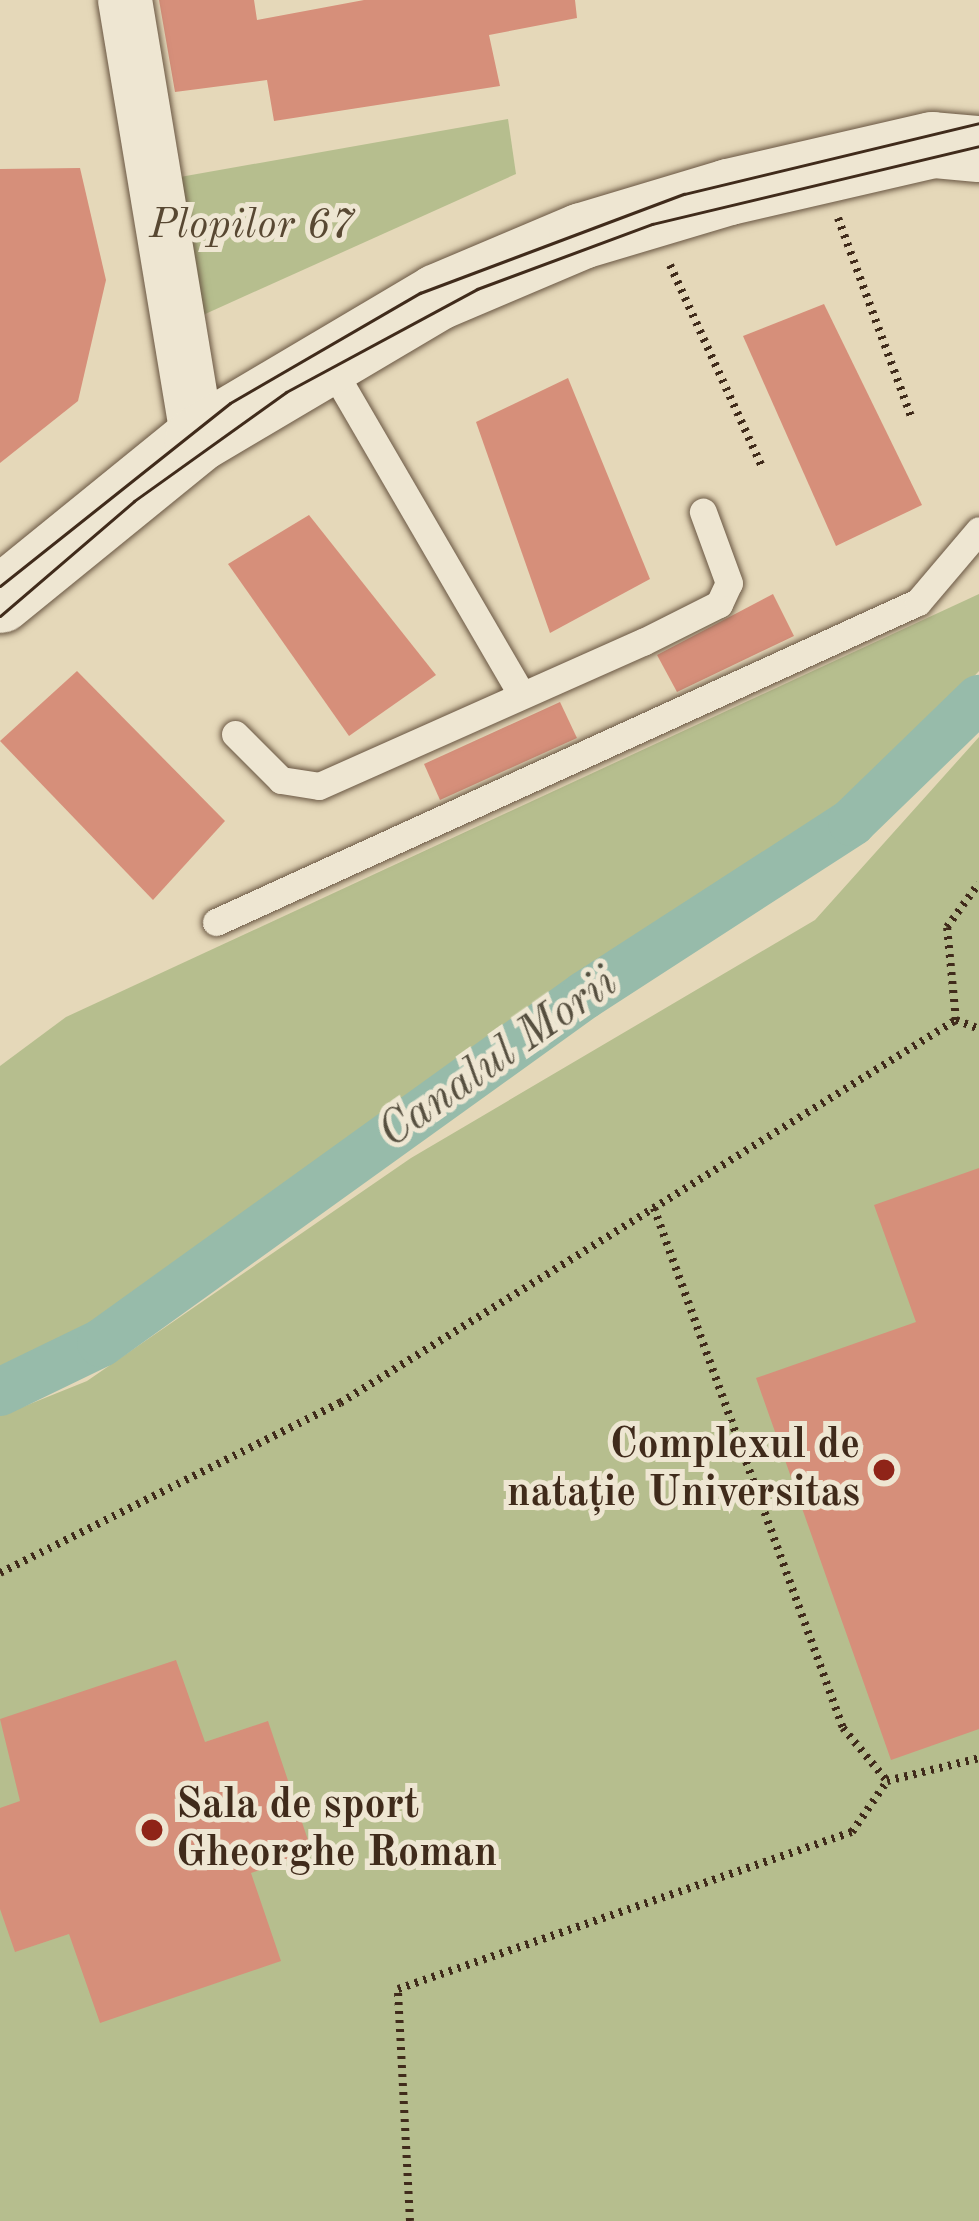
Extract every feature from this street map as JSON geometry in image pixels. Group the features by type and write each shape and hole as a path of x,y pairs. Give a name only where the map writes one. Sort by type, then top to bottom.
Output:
{"main road":[{"path":"0,600 199,439 325,356 582,236 964,138"}],"street":[{"path":"125,0 199,439"}],"lane":[{"path":"325,356 522,695"},
{"path":"236,734 281,780 319,786 719,604 729,583 703,512"},
{"path":"216,922 918,602 979,530"}],"path":[{"path":"838,217 912,419"},
{"path":"670,264 762,467"},
{"path":"956,1020 947,927 979,883"},
{"path":"956,1020 979,1029"},
{"path":"0,1573 340,1403 956,1020"},
{"path":"654,1208 843,1728 887,1780"},
{"path":"410,2221 398,1989 852,1832 887,1780 979,1758"}],"green space":[{"name":"Plopilor 67","path":"508,119 516,174 203,315 180,177"},
{"path":"979,594 979,671 848,812 97,1331 0,1378 0,1066 66,1017"},
{"path":"979,737 979,2221 0,2221 0,1416 87,1381 411,1158 815,920"}],"building":[{"path":"159,0 254,0 257,20 364,0 575,0 577,18 489,35 500,86 274,121 267,80 175,92"},
{"path":"80,168 106,280 78,401 0,463 0,169"},
{"path":"824,304 922,505 836,546 743,336"},
{"path":"568,378 650,579 550,633 476,422"},
{"path":"309,515 436,675 349,736 228,564"},
{"path":"773,594 794,636 677,692 657,655"},
{"path":"77,671 225,821 153,900 0,741"},
{"path":"560,702 577,738 440,800 424,764"},
{"name":"Complexul de natație Universitas","path":"979,1168 979,1729 891,1760 756,1378 916,1322 874,1205"},
{"name":"Sala de sport Gheorghe Roman","path":"176,1660 205,1742 268,1721 312,1852 251,1873 281,1961 100,2023 69,1934 15,1952 0,1909 0,1808 20,1801 0,1719"}],"waterway":[{"name":"Canalul Morii","path":"0,1392 101,1343 585,995 852,822 979,699"}],"tram line":[{"path":"0,586 230,403 420,293 684,194 979,123"},
{"path":"0,616 134,501 286,392 477,289 652,224 979,146"}],"place":[{"name":"Complexul de natație Universitas","path":"884,1470"},
{"name":"Sala de sport Gheorghe Roman","path":"152,1830"}]}
